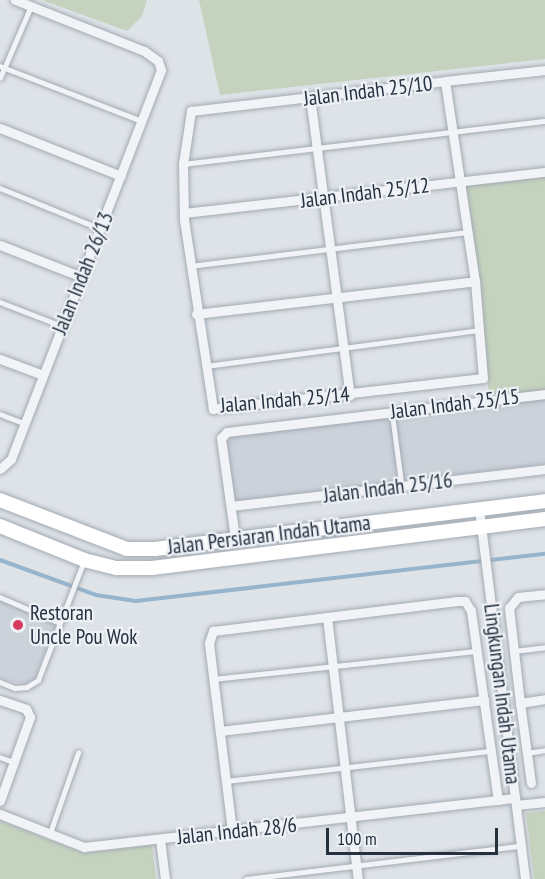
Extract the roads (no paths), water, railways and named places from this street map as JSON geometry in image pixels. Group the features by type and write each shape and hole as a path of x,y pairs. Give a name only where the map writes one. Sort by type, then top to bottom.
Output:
{"main road":[{"name":"Jalan Persiaran Indah Utama","path":"0,501 127,549 154,549 545,501"},
{"name":"Jalan Persiaran Indah Utama","path":"0,526 84,560 117,568 152,568 545,519"}],"street":[{"path":"15,0 31,6"},
{"name":"Jalan Indah 26/13","path":"3,468 43,375 160,79 158,61 151,55 31,6"},
{"name":"Jalan Indah 25/10","path":"191,111 545,70"},
{"path":"445,81 475,281 480,330"},
{"path":"309,97 328,250 350,394"},
{"name":"Jalan Indah 25/14","path":"191,111 183,164 184,213 210,405 219,411 483,378 480,330"},
{"path":"0,128 121,176"},
{"name":"Jalan Indah 25/12","path":"184,213 545,172"},
{"path":"0,245 82,277"},
{"path":"196,314 475,281"},
{"path":"0,358 43,375"},
{"name":"Jalan Indah 25/15","path":"231,506 222,434 392,411 545,394"},
{"name":"Jalan Indah 25/16","path":"231,506 545,469"},
{"path":"231,506 235,538"},
{"name":"Lingkungan Indah Utama","path":"480,509 525,879"},
{"path":"531,783 508,608 512,600 545,594"},
{"path":"232,831 208,643 213,631 327,617 465,601 471,611 498,800"},
{"path":"327,617 358,879"},
{"path":"520,703 545,699"},
{"path":"0,700 29,713 30,722 0,801"},
{"path":"220,731 484,700"},
{"name":"Jalan Indah 28/6","path":"0,814 84,846 351,819 498,800 545,802"},
{"path":"160,839 165,879"}],"lane":[{"path":"0,78 2,67 31,6"},
{"path":"2,67 142,121"},
{"path":"183,164 545,121"},
{"path":"0,189 101,229"},
{"path":"190,266 468,232"},
{"path":"0,302 62,326"},
{"path":"204,366 480,330"},
{"path":"392,411 402,487"},
{"path":"0,414 23,423"},
{"path":"0,682 15,688 38,680 84,560"},
{"path":"0,597 60,622"},
{"path":"514,651 545,647"},
{"path":"213,679 477,651"},
{"path":"527,753 545,750"},
{"path":"226,780 491,751"},
{"path":"50,833 78,753"},
{"path":"0,757 15,763"},
{"path":"246,879 521,846"}],"waterway":[{"path":"0,560 96,595 136,601 545,554"}],"place":[{"name":"Restoran Uncle Pou Wok","path":"18,625"}]}
